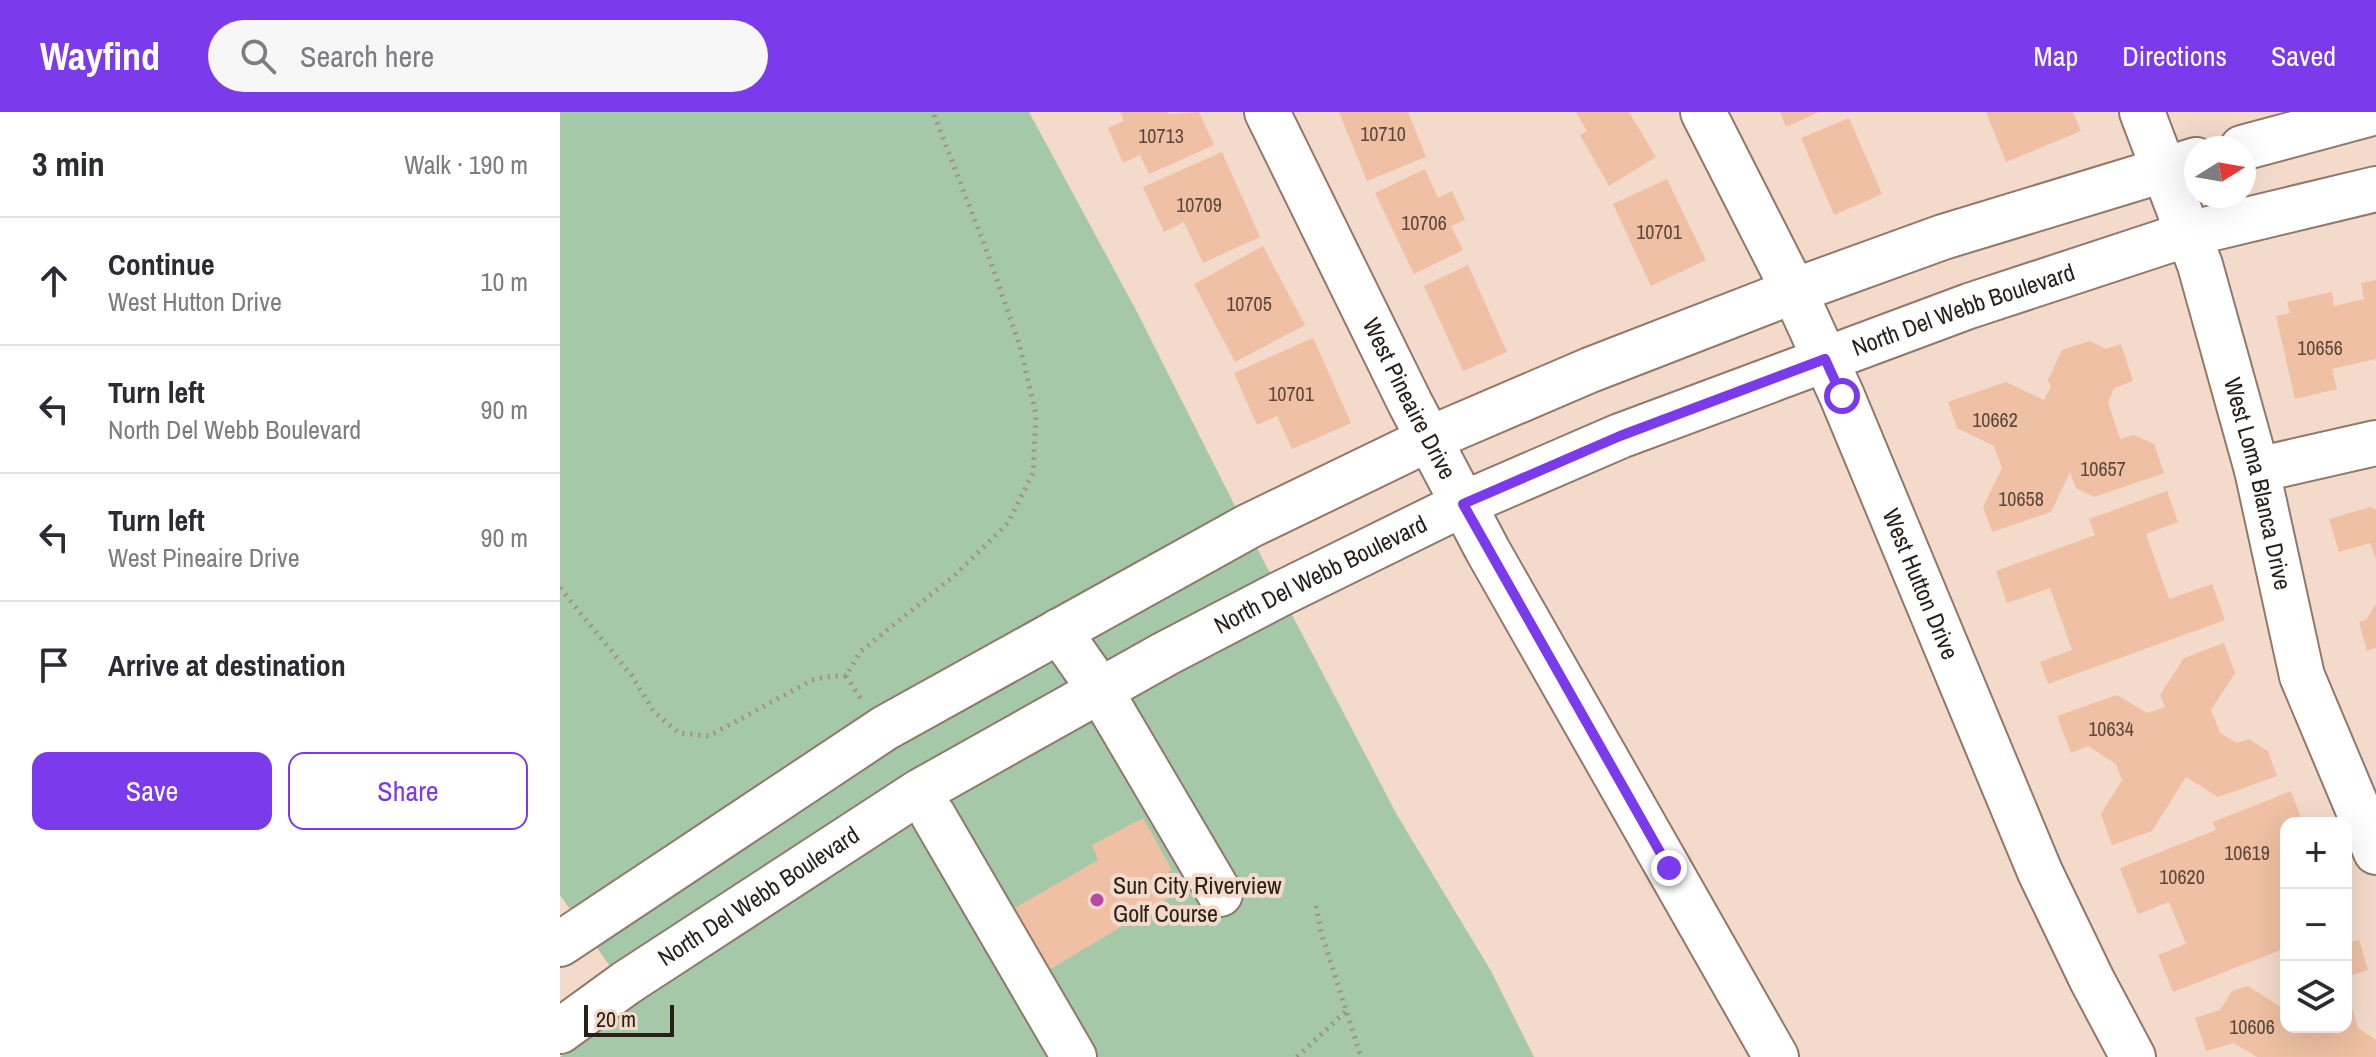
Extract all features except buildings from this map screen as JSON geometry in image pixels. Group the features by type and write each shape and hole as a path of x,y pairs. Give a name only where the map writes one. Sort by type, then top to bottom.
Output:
{"street":[{"name":"West Pineaire Drive","path":"1267,112 1463,504 1776,1057"},
{"name":"West Hutton Drive","path":"1703,112 1825,359 2040,872 2133,1057"},
{"name":"West Loma Blanca Drive","path":"2142,112 2180,164 2188,234 2200,265 2257,470 2302,676 2376,852"},
{"path":"2256,144 2376,112"},
{"path":"560,944 881,731 1249,526 1429,439 1590,370 1794,291 1943,237 2180,164"},
{"name":"North Del Webb Boulevard","path":"560,1031 626,983 919,792 1280,594 1463,504 1620,436 1969,306 2188,234 2376,189"},
{"path":"2257,470 2376,443"},
{"path":"1059,631 1100,690 1220,894"},
{"path":"933,815 1074,1057"}],"path":[{"path":"560,588 632,676 654,712 679,733 709,736 812,680 846,676 860,652 954,576 1008,523 1033,473 1036,414 1010,316 933,112"},
{"path":"1316,906 1321,932 1361,1057"},
{"path":"1297,1057 1347,1010"}],"green space":[{"path":"560,112 1029,112 1137,312 1397,815 1491,971 1534,1057 560,1057 635,1002 560,895"}],"place":[{"name":"Sun City Riverview Golf Course","path":"1097,900"}],"route":[{"path":"1669,868 1463,504 1620,436 1825,359 1842,396"}]}
